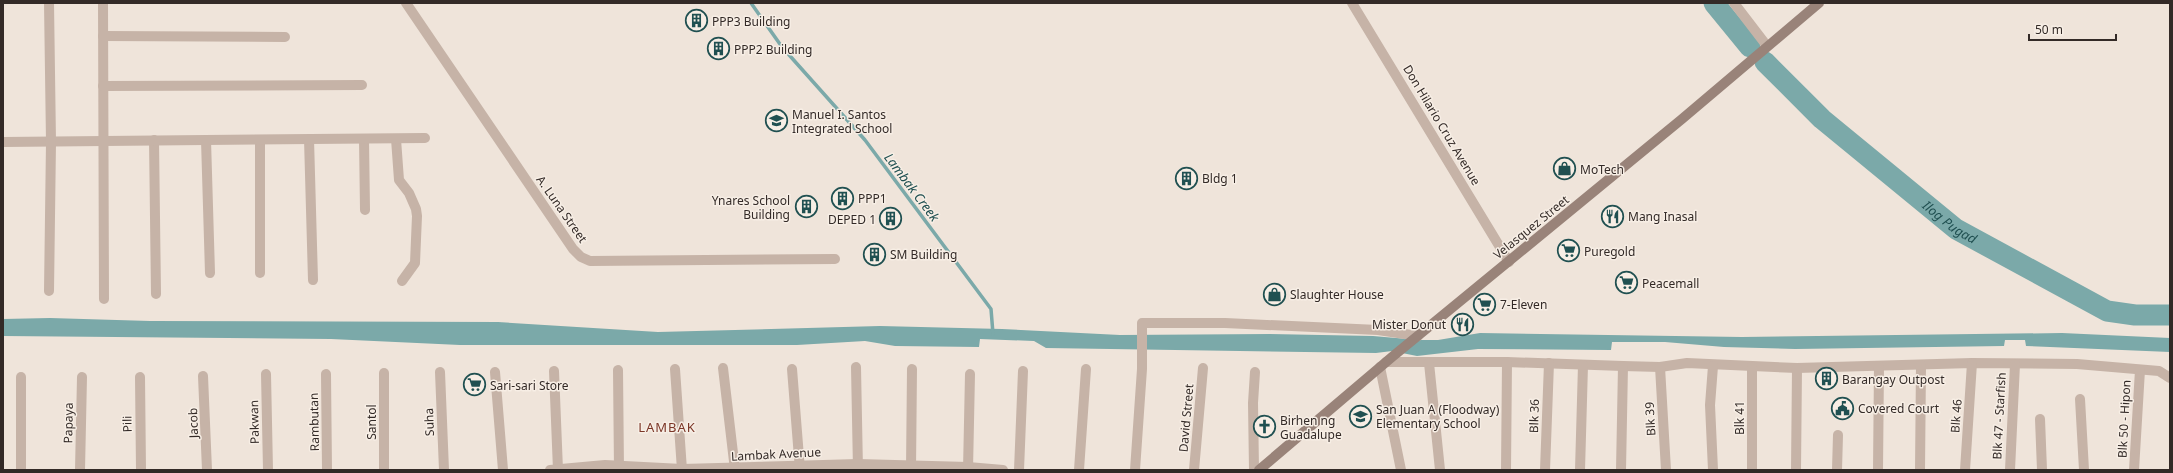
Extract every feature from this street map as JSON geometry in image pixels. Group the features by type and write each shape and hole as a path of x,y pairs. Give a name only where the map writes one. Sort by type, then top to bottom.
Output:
{"main road":[{"name":"Velasquez Street","path":"1258,470 1509,262 1815,4"}],"street":[{"path":"49,3 51,142 49,291"},
{"path":"103,3 104,299"},
{"name":"A. Luna Street","path":"406,3 573,249 581,257 590,261 835,259"},
{"name":"Don Hilario Cruz Avenue","path":"1352,3 1509,262"},
{"path":"1734,3 1767,46"},
{"path":"103,36 285,37"},
{"path":"103,86 362,86"},
{"path":"3,142 425,138"},
{"path":"309,139 313,280"},
{"path":"364,139 365,210"},
{"path":"396,139 399,180 411,198 417,216 415,263 402,281"},
{"path":"154,140 156,294"},
{"path":"206,140 210,273"},
{"path":"260,140 260,273"},
{"path":"1135,470 1142,369 1142,328 1225,322 1378,330 1418,336"},
{"path":"1401,470 1383,365 1507,362 1660,367 1687,364 1797,368 1972,363 2078,364 2159,371 2170,378"},
{"path":"1506,470 1507,362"},
{"path":"1429,363 1440,470"},
{"name":"Blk 36","path":"1545,470 1549,363"},
{"name":"Blk 46","path":"1966,470 1972,363"},
{"name":"Blk 47 - Starfish","path":"2010,470 2015,364"},
{"path":"1580,470 1583,365"},
{"path":"1920,470 1921,365"},
{"path":"1621,470 1623,366"},
{"path":"1713,366 1710,405 1713,470"},
{"path":"1878,470 1879,366"},
{"path":"856,367 858,467"},
{"name":"Blk 39","path":"1660,367 1666,470"},
{"name":"Blk 41","path":"1752,367 1752,470"},
{"path":"723,368 735,470"},
{"name":"David Street","path":"1194,470 1203,368"},
{"path":"1796,470 1797,368"},
{"path":"675,369 682,470"},
{"path":"792,369 800,468"},
{"path":"911,467 912,369"},
{"path":"618,370 619,468"},
{"path":"1079,470 1086,370"},
{"name":"Blk 50 - Hipon","path":"2134,470 2140,370"},
{"path":"554,371 558,470"},
{"path":"1019,470 1023,371"},
{"name":"Suha","path":"440,372 444,470"},
{"path":"495,372 502,470"},
{"path":"1254,470 1253,403 1255,372"},
{"name":"Santol","path":"384,373 384,470"},
{"name":"Pakwan","path":"266,374 268,470"},
{"name":"Rambutan","path":"326,374 327,470"},
{"path":"968,468 970,374"},
{"name":"Jacob","path":"203,376 208,470"},
{"path":"21,470 22,377"},
{"name":"Papaya","path":"80,470 82,377"},
{"name":"Pili","path":"140,377 141,470"},
{"path":"2080,400 2084,470"},
{"path":"2040,419 2042,470"},
{"path":"1837,470 1838,435"},
{"name":"Lambak Avenue","path":"550,470 619,468 735,470 858,467 968,468 1003,470"}],"water":[{"path":"50,318 150,321 498,322 658,332 880,326 1002,329 1120,335 1270,334 1373,336 1419,340 1438,340 1480,333 1742,337 2062,333 2170,338 2170,352 2026,346 2025,340 2005,340 2004,346 1795,349 1724,347 1665,342 1612,342 1611,350 1478,349 1417,356 1392,351 1376,353 1046,348 1034,341 980,339 979,347 895,346 865,341 797,345 460,345 331,339 3,336 3,319"}],"waterway":[{"name":"Lambak Creek","path":"751,3 782,47 865,140 991,309 993,334"},
{"name":"Ilog Pugad","path":"1714,3 1750,47"},
{"name":"Ilog Pugad","path":"1765,62 1822,119 1956,229 2107,311 2135,315 2170,315"}],"place":[{"name":"PPP3 Building","path":"697,21"},
{"name":"PPP2 Building","path":"719,49"},
{"name":"Manuel I. Santos Integrated School","path":"776,121"},
{"name":"MoTech","path":"1564,169"},
{"name":"Bldg 1","path":"1186,178"},
{"name":"PPP1","path":"843,198"},
{"name":"Ynares School Building","path":"806,207"},
{"name":"Mang Inasal","path":"1612,216"},
{"name":"DEPED 1","path":"891,219"},
{"name":"Puregold","path":"1568,251"},
{"name":"SM Building","path":"875,254"},
{"name":"Peacemall","path":"1627,283"},
{"name":"Slaughter House","path":"1275,294"},
{"name":"7-Eleven","path":"1485,304"},
{"name":"Mister Donut","path":"1462,324"},
{"name":"Barangay Outpost","path":"1826,379"},
{"name":"Sari-sari Store","path":"474,385"},
{"name":"Covered Court","path":"1842,408"},
{"name":"San Juan A (Floodway) Elementary School","path":"1361,416"},
{"name":"Birhen ng Guadalupe","path":"1264,427"}],"district":[{"name":"LAMBAK","path":"667,427"}]}
